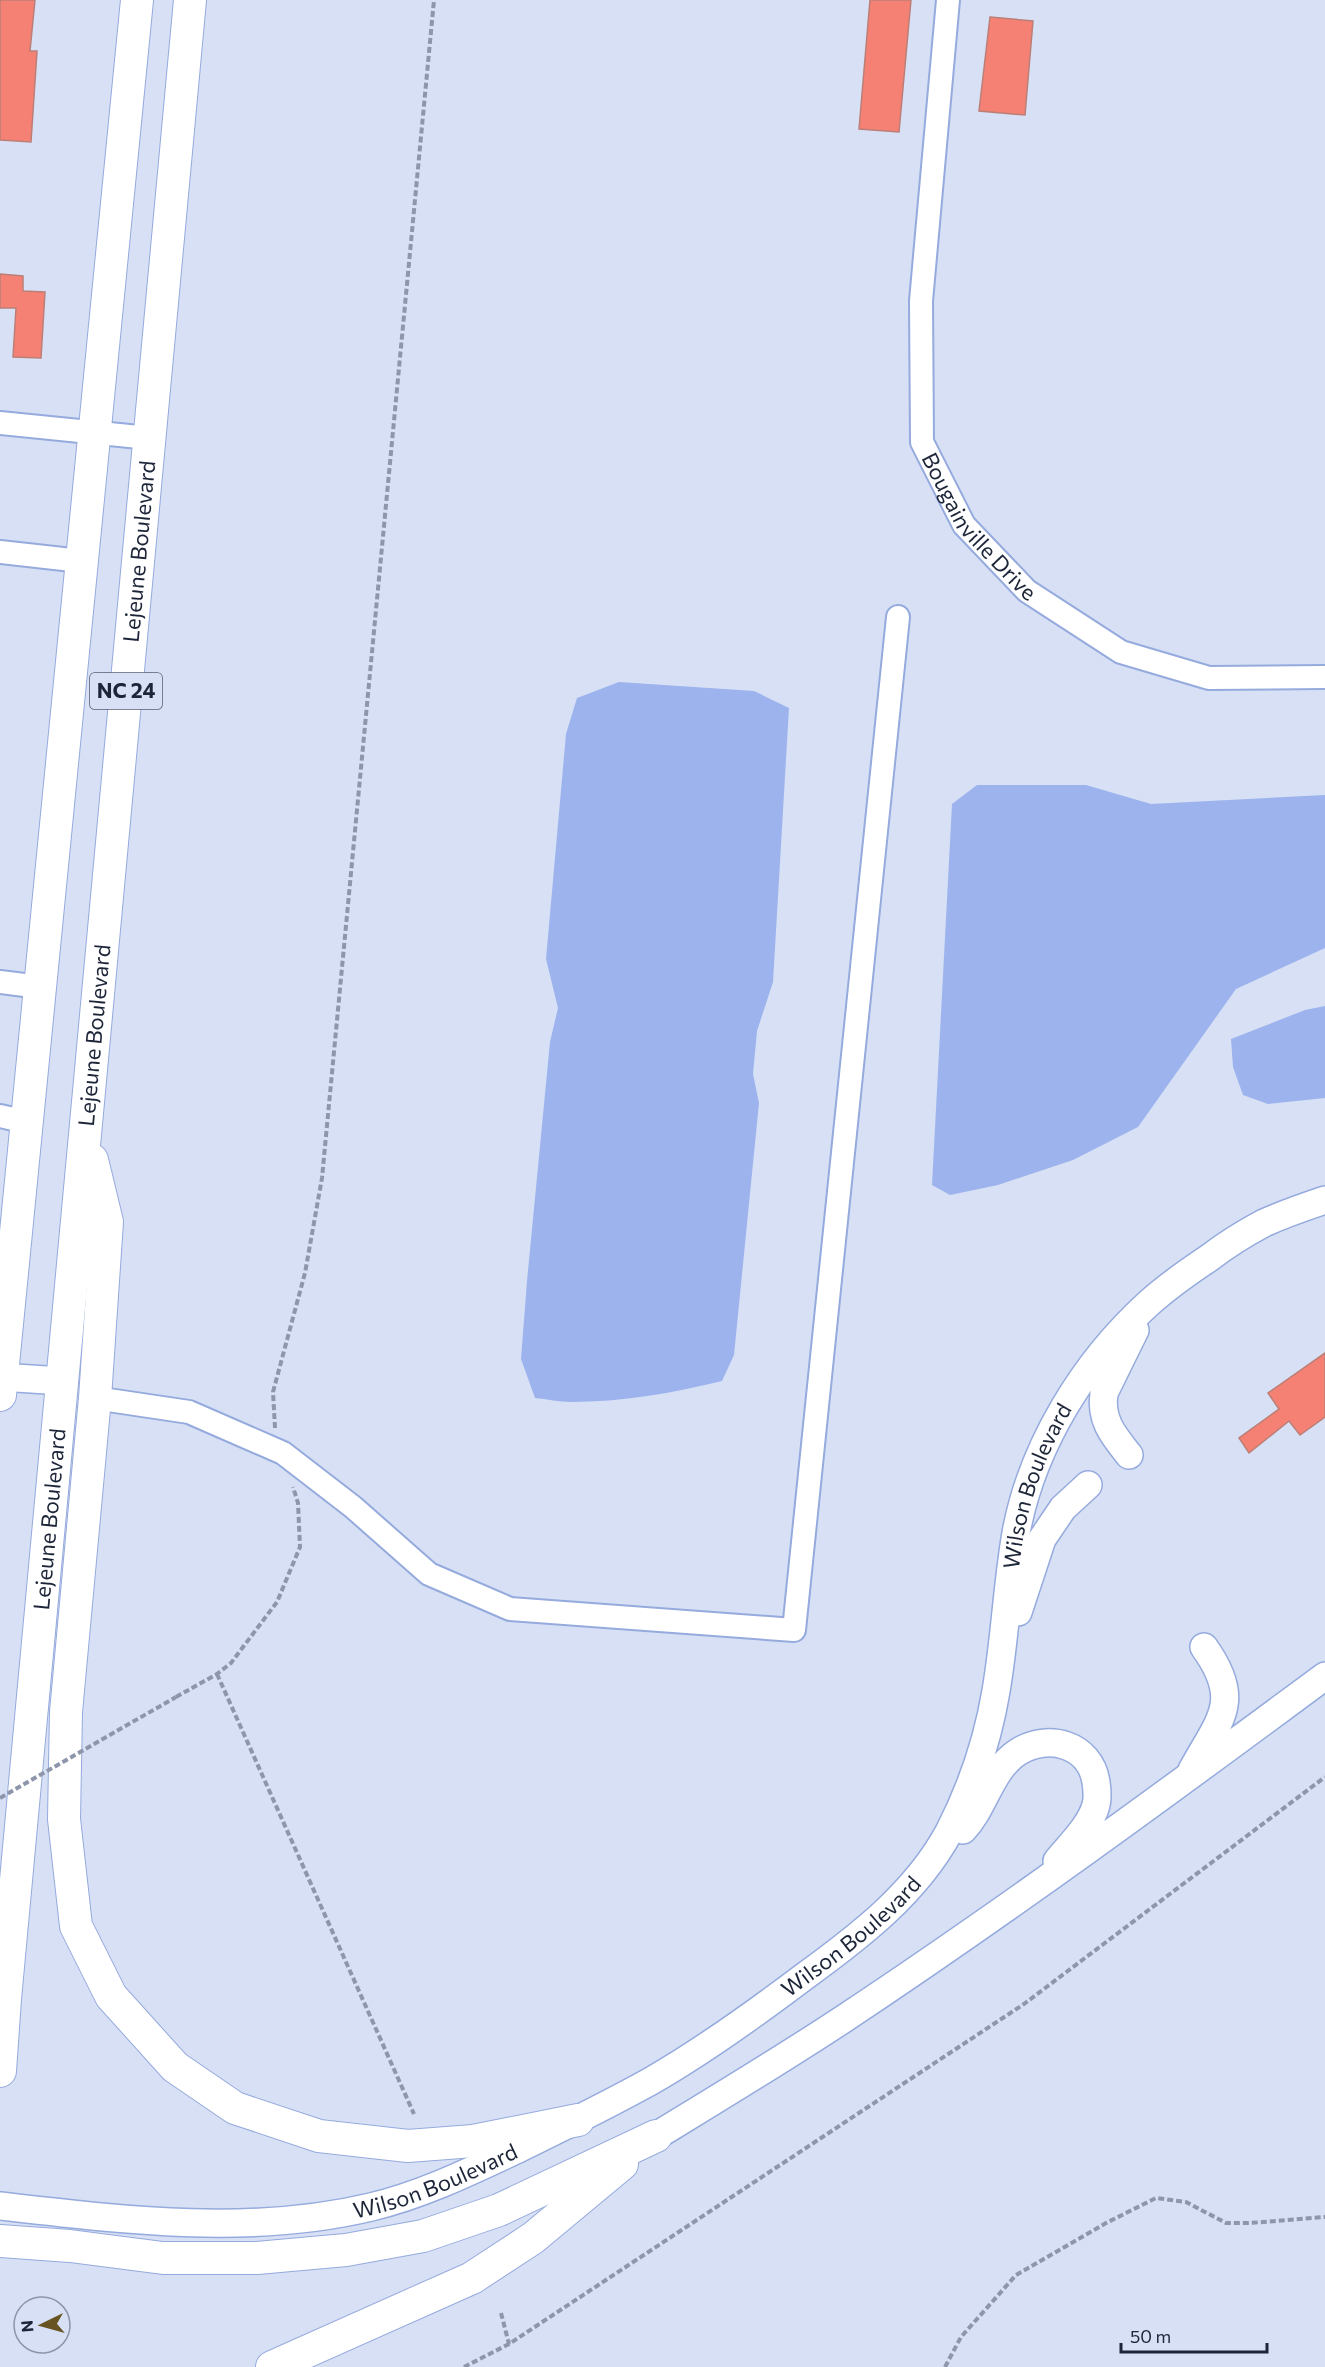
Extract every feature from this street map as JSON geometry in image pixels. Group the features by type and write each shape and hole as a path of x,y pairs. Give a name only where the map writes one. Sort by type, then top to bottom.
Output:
{"highway":[{"name":"NC 24","path":"1,1383 13,1119 40,987 137,0"},
{"name":"Lejeune Boulevard","path":"0,2071 190,0"},
{"path":"86,1134 107,1222 95,1398 66,1712 64,1819 76,1926 111,1996 175,2067 235,2108 319,2136 408,2146 473,2142 578,2120"},
{"path":"0,2241 70,2246 163,2258 257,2258 346,2250 412,2238 500,2210 656,2136"},
{"path":"272,2367 472,2278 533,2238 656,2136"}],"main road":[{"name":"Wilson Boulevard","path":"0,2206 183,2223 284,2222 372,2207 456,2178 578,2120 655,2078 749,2018 854,1940 920,1876 948,1834 962,1803 981,1753 997,1685 1017,1527 1045,1444 1068,1403 1101,1355 1148,1304 1180,1278 1236,1239 1261,1225 1325,1200"},
{"path":"1129,1455 1107,1426 1102,1405 1104,1393 1148,1304"},
{"path":"1,1383 62,1381"},
{"path":"997,1685 1042,1539 1063,1508 1088,1485"},
{"path":"1189,1777 1226,1705 1224,1680 1204,1647"},
{"path":"656,2136 843,2019 1038,1886 1325,1676"},
{"path":"920,1876 968,1825 1005,1762 1018,1752 1031,1747 1057,1743 1081,1752 1090,1766 1095,1778 1096,1805 1088,1821 1038,1886"}],"street":[{"name":"Bougainville Drive","path":"948,0 921,301 922,442 964,525 1027,591 1121,652 1209,678 1325,677"},
{"path":"0,423 149,438"},
{"path":"0,552 81,561"},
{"path":"95,1398 189,1412 283,1453 353,1506 429,1574 510,1609 795,1630 898,617"},
{"path":"0,982 40,987"}],"path":[{"path":"0,1798 217,1674 231,1663 277,1602 300,1547 298,1503 273,1423 273,1392 305,1273 322,1178 434,0"},
{"path":"217,1674 414,2114"},
{"path":"464,2367 509,2344 1024,2004 1325,1778"},
{"path":"945,2367 961,2337 1016,2275 1106,2223 1156,2199 1186,2202 1226,2223 1325,2217"},
{"path":"501,2313 509,2344"}],"water":[{"path":"619,682 754,691 789,708 773,982 757,1031 753,1074 759,1103 734,1355 722,1381 647,1396 566,1402 535,1398 521,1359 550,1042 558,1008 546,959 566,734 577,698"},
{"path":"977,785 1086,785 1151,804 1325,795 1325,948 1236,989 1138,1127 1073,1160 998,1185 950,1195 932,1185 952,804"},
{"path":"1325,1006 1325,1098 1268,1104 1243,1095 1233,1067 1231,1039 1305,1010"}],"building":[{"path":"0,0 35,0 30,51 37,51 31,142 0,140"},
{"path":"870,0 911,0 899,132 859,129"},
{"path":"990,17 1033,21 1025,115 979,111"},
{"path":"0,274 23,276 23,291 45,292 41,358 13,357 16,308 0,308"},
{"path":"1325,1353 1325,1417 1300,1435 1289,1421 1249,1453 1239,1438 1279,1409 1268,1393"}]}
